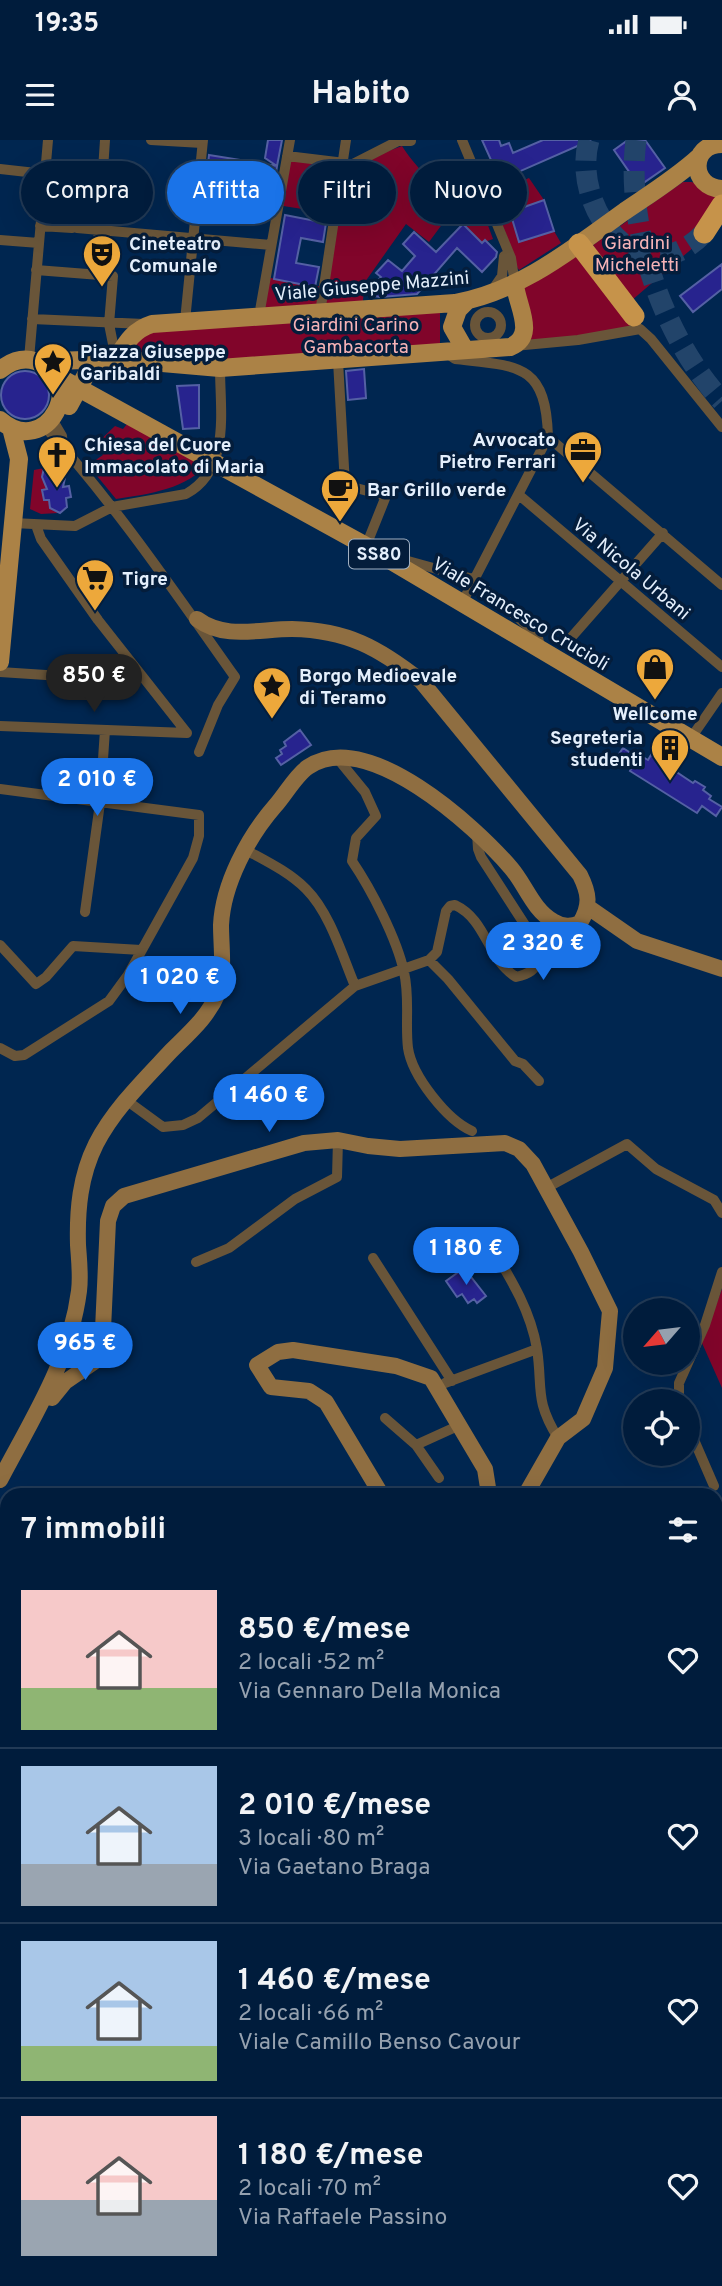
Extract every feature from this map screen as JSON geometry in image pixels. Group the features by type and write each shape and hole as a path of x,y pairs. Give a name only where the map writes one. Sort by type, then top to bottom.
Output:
{"highway":[{"path":"704,233 722,205"},
{"path":"579,244 634,316"}],"main road":[{"name":"Viale Giuseppe Mazzini","path":"80,388 88,371 112,359 139,328 152,324 461,302 507,291 672,179 711,145 721,143"},
{"path":"699,156 697,171 701,180"},
{"path":"672,179 695,178 713,188 722,188"},
{"path":"24,365 112,359 220,368 514,346 524,334 524,315 507,291"},
{"path":"461,302 452,327 456,339 464,348"},
{"path":"446,352 446,316 461,302"},
{"path":"131,336 130,346 141,360"},
{"path":"6,424 23,431 52,418 61,394 24,365"},
{"name":"Viale Francesco Crucioli","path":"24,365 80,388 113,409 366,546 722,757"},
{"path":"19,459 80,388"},
{"name":"Viale Francesco Crucioli","path":"52,418 83,405 113,409"},
{"path":"0,662 19,459 6,424"}],"street":[{"path":"46,161 48,140"},
{"path":"96,274 105,140"},
{"path":"151,140 203,141 201,161"},
{"path":"284,170 290,140"},
{"path":"342,161 346,140"},
{"path":"462,140 511,258 507,291"},
{"path":"360,161 398,141 411,141"},
{"path":"287,156 321,161"},
{"path":"0,169 21,171"},
{"path":"185,321 194,224"},
{"path":"259,316 274,224"},
{"path":"320,313 333,224"},
{"path":"24,365 40,270 40,226 271,245"},
{"path":"0,240 39,243"},
{"path":"504,256 502,276 507,291"},
{"path":"40,270 113,276 109,324 112,359"},
{"path":"32,319 152,324"},
{"path":"514,346 578,340 640,329 722,427"},
{"path":"446,352 455,359 511,365 535,380 547,409 548,437 462,603"},
{"path":"338,361 345,485 386,496 366,546"},
{"path":"13,523 75,526 112,507 186,494 199,484 214,463 220,445 220,368"},
{"path":"52,418 63,446 197,619 235,677 218,705 199,752"},
{"path":"548,437 722,585"},
{"name":"Via Nicola Urbani","path":"519,495 722,667"},
{"path":"0,726 187,733 98,620 41,539 36,525"},
{"path":"569,640 663,533"},
{"path":"396,564 408,561 473,579 537,634 541,650"},
{"path":"0,1480 35,1419 70,1367 71,1357 66,1344 79,1293 79,1195 95,1145 126,1100 208,1013 220,982 223,904 259,826 306,768 338,759 361,760 388,770 425,790 477,831 513,870 540,910 552,921 571,927 580,923 588,907 588,890 580,875 421,681 393,659 371,645 339,635 294,629 219,631 197,619"},
{"path":"0,672 46,675"},
{"path":"691,738 722,693"},
{"path":"85,912 100,803 105,730"},
{"path":"338,759 365,792 376,816 356,838 352,860 375,898 404,969 408,996 410,1056 437,1102 459,1125 472,1131"},
{"path":"0,789 199,815 200,836 193,858 128,975 109,1001 24,1055 15,1056 0,1048"},
{"path":"126,1100 163,1127 183,1125 198,1118 355,986 429,960 436,952 446,911 450,906 455,905 476,920 504,969 516,977 536,968 541,958 525,925 481,857 477,831"},
{"path":"246,850 287,873 307,890 323,914 355,986"},
{"path":"588,907 638,941 722,969"},
{"path":"0,945 36,984 46,977 73,946 141,950"},
{"path":"429,960 448,979 515,1061 523,1064 539,1081"},
{"path":"70,1367 97,1360 102,1351 108,1221 113,1206 124,1196 304,1143 338,1140 400,1149 495,1142 514,1146 526,1155 546,1188 610,1311 605,1368 583,1419 558,1438 529,1488"},
{"path":"197,1262 229,1248 295,1199 337,1177 338,1140"},
{"path":"546,1188 627,1144 656,1169 714,1200 722,1213"},
{"path":"485,1236 523,1301 537,1349 540,1400 558,1438"},
{"path":"373,1258 444,1383 460,1425 485,1469 488,1488"},
{"path":"680,1389 722,1272"},
{"path":"377,1488 326,1402 309,1391 271,1387 257,1365 278,1352 293,1350 396,1367 444,1383 537,1349"},
{"path":"385,1419 416,1445 439,1478"},
{"path":"416,1445 460,1425"},
{"path":"700,1455 713,1486"}],"green space":[{"name":"Giardini Carino Gambacorta","path":"402,146 413,161 410,161 410,224 442,224 429,242 406,224 365,282 362,309 440,304 440,354 267,364 134,354 130,347 131,336 259,316 265,277 324,287 333,224 396,224 396,161 361,161"},
{"path":"287,156 328,161 298,161 298,208 284,206 284,171"},
{"path":"527,179 544,200 561,243 519,270 511,258 497,224 527,224"},
{"name":"Giardini Micheletti","path":"683,182 692,182 718,196 709,234 631,301 593,245"},
{"path":"460,224 488,224 493,239 482,243"},
{"path":"579,244 632,329 578,340 521,340 515,284"},
{"path":"127,424 209,462 190,478 167,489 116,499 88,465 103,455 96,444 115,426 123,429"},
{"path":"44,468 47,489 42,490 44,500 49,500 51,509 58,513 41,514 30,509 34,470"},
{"path":"722,1289 722,1388 702,1343"}],"building":[{"path":"268,140 282,140 278,161 265,158"},
{"path":"482,140 499,140 501,146 509,143 513,153 543,140 591,140 527,168 527,161 491,161"},
{"path":"628,140 645,140 665,168 639,186 614,150"},
{"path":"209,155 246,161 208,161"},
{"path":"544,200 554,231 519,242 514,224 527,224 527,206"},
{"path":"285,215 298,218 298,224 326,224 323,242 301,238 296,263 319,267 315,287 274,279"},
{"path":"463,224 482,243 485,240 497,252 496,257 482,272 457,248 417,294 380,297 374,296 369,290 381,277 376,273 388,260 402,271 415,256 403,244 414,232 436,252"},
{"path":"722,264 722,289 693,312 680,296"},
{"path":"364,369 366,398 348,400 346,371"},
{"path":"25,371 42,378 49,395 42,412 25,419 8,412 1,395 8,378"},
{"path":"199,385 199,428 183,429 177,386"},
{"name":"Chiesa del Cuore Immacolato di Maria","path":"60,466 61,471 66,473 63,487 69,486 71,497 66,498 67,507 60,513 50,508 49,500 44,500 42,490 47,489 42,477 44,468"},
{"path":"300,730 311,745 281,765 276,758 286,746 284,742"},
{"name":"Segreteria studenti","path":"623,748 640,759 641,756 648,760 651,755 693,783 695,781 705,787 703,790 711,796 709,799 722,807 716,816 702,806 697,813 630,771 632,767 617,757"},
{"path":"464,1268 486,1296 477,1303 474,1299 468,1303 462,1294 457,1297 446,1281"}],"tunnel":[{"path":"589,140 586,166 590,192 600,217 615,237 634,251 656,256 680,251 704,233"},
{"path":"636,140 636,208 653,279 682,345 722,401"}],"place":[{"name":"Cineteatro Comunale","path":"102,288"},
{"name":"Piazza Giuseppe Garibaldi","path":"53,396"},
{"name":"Avvocato Pietro Ferrari","path":"583,484"},
{"name":"Chiesa del Cuore Immacolato di Maria","path":"57,489"},
{"name":"Bar Grillo verde","path":"340,523"},
{"name":"Tigre","path":"95,612"},
{"name":"Wellcome","path":"655,701"},
{"name":"Borgo Medioevale di Teramo","path":"272,720"},
{"name":"Segreteria studenti","path":"670,782"}]}
